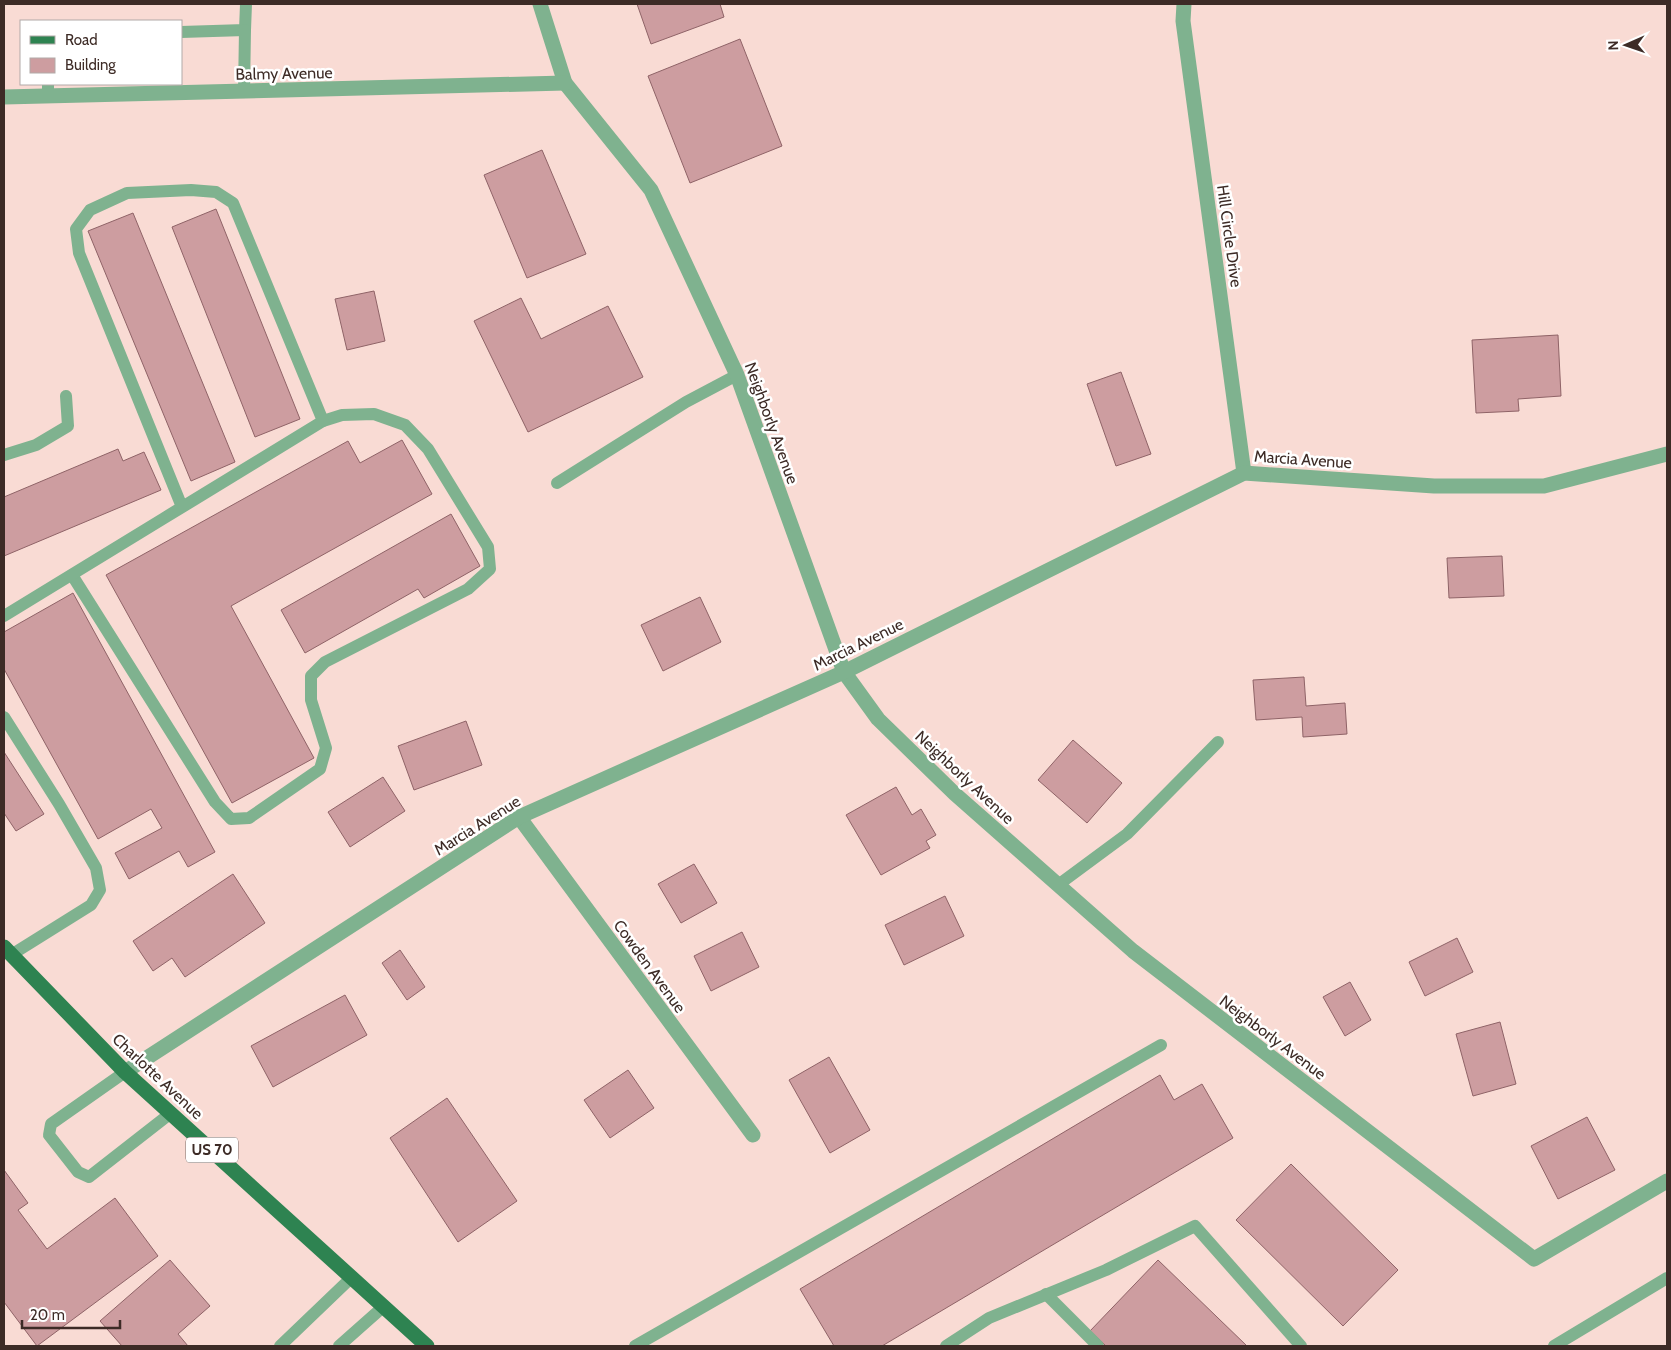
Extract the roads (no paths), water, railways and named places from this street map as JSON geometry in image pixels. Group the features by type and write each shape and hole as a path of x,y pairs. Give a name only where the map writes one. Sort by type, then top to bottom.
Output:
{"main road":[{"name":"Charlotte Avenue","path":"7,951 125,1072 427,1346"}],"street":[{"name":"Neighborly Avenue","path":"540,4 565,83 651,190 737,375 844,672 878,719 955,794 1133,951 1534,1259 1667,1182"},
{"name":"Hill Circle Drive","path":"1184,4 1185,31 1244,473"},
{"name":"Balmy Avenue","path":"4,97 48,90 244,91 565,83"},
{"name":"Marcia Avenue","path":"125,1072 519,817 844,672 1244,473 1434,486 1544,486 1667,454"},
{"name":"Cowden Avenue","path":"519,817 753,1136"}],"lane":[{"path":"244,91 246,4"},
{"path":"182,32 245,30"},
{"path":"182,507 79,253 76,228 90,210 127,193 191,190 216,192 233,203 323,421"},
{"path":"558,483 686,402 737,375"},
{"path":"4,455 36,445 68,426 66,396"},
{"path":"4,616 323,421 342,414 374,414 405,425 428,449 488,547 490,569 468,589 325,662 310,676 311,700 326,748 320,769 249,818 232,819 215,802 72,575"},
{"path":"4,717 59,804 96,868 100,890 91,905 7,951"},
{"path":"1058,884 1127,834 1218,742"},
{"path":"635,1346 1161,1045"},
{"path":"125,1072 51,1124 49,1135 78,1172 89,1177 171,1112"},
{"path":"946,1346 989,1318 1106,1270 1195,1226 1301,1346"},
{"path":"280,1346 351,1278"},
{"path":"1554,1346 1667,1278"},
{"path":"1046,1294 1098,1346"},
{"path":"339,1346 383,1306"}]}
